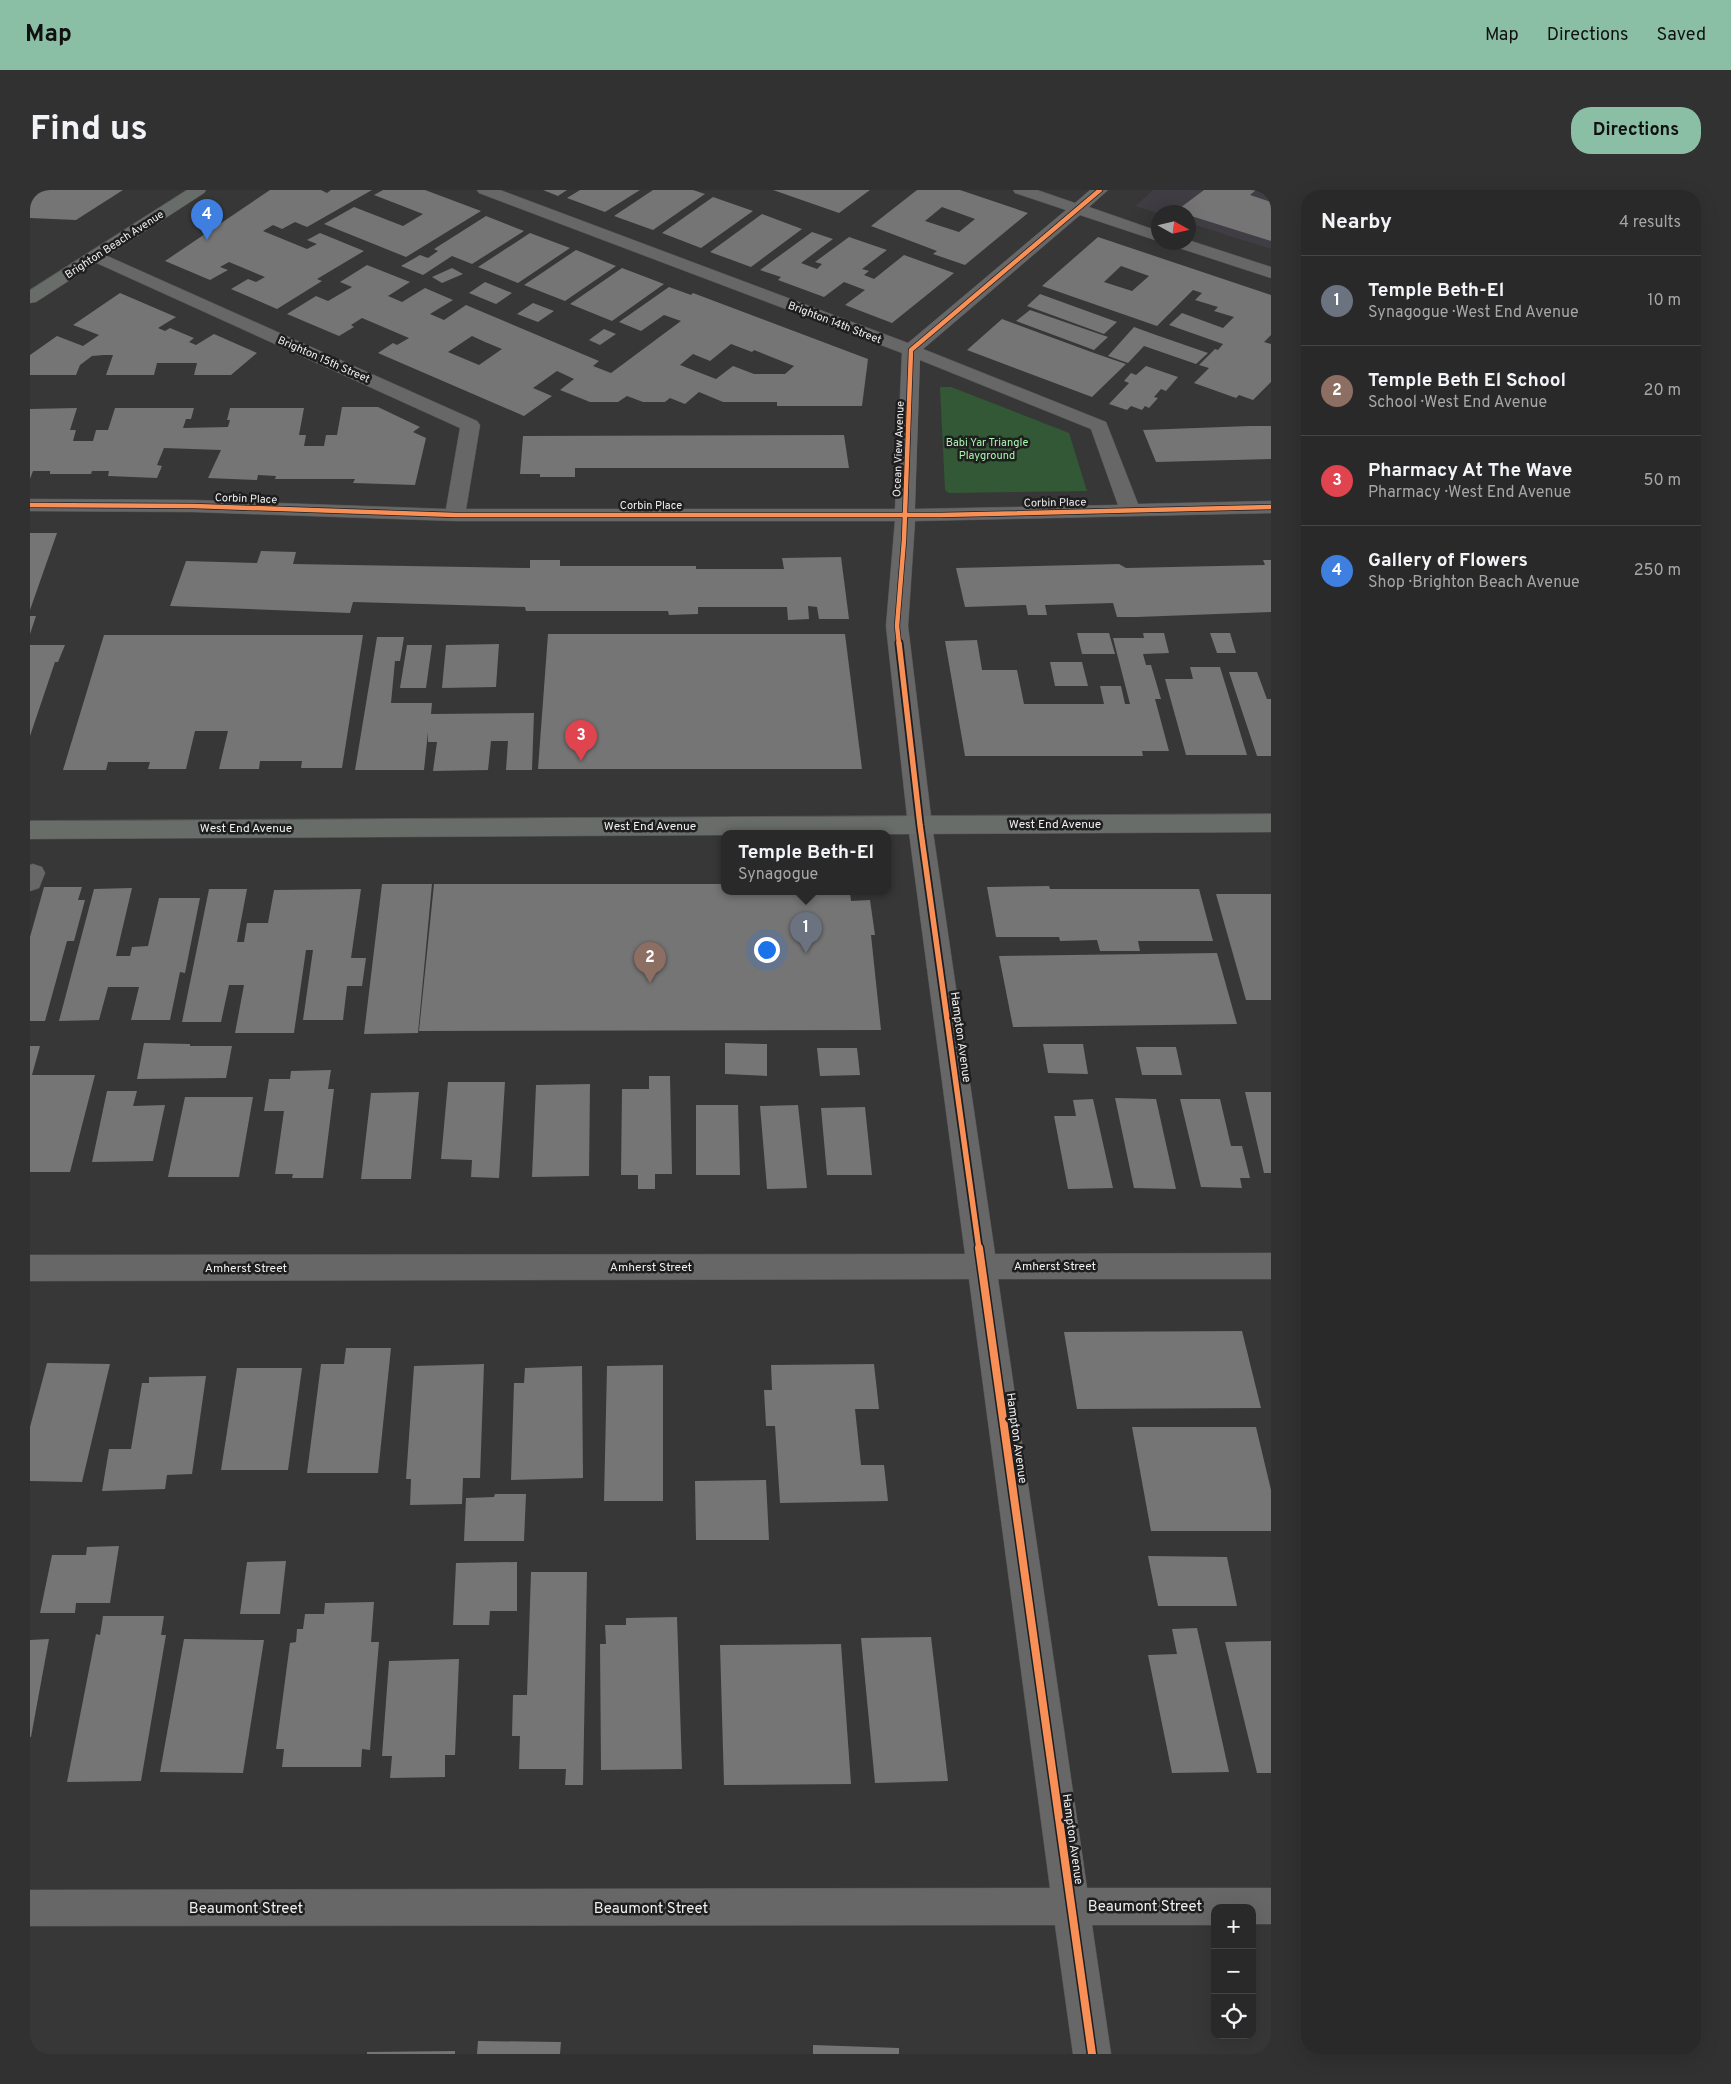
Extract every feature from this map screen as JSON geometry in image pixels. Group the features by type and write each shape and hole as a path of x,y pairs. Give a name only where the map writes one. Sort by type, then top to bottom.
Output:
{"main road":[{"name":"Brighton Beach Avenue","path":"30,298 198,190"},
{"name":"West End Avenue","path":"30,830 1271,823"}],"street":[{"name":"Brighton 14th Street","path":"485,190 911,350 1099,426 1130,510"},
{"path":"1021,190 1151,234"},
{"path":"911,350 1100,190"},
{"path":"1196,248 1271,273"},
{"name":"Brighton 15th Street","path":"96,256 470,425 455,515"},
{"name":"Ocean View Avenue","path":"911,350 905,515 897,626 920,825"},
{"name":"Corbin Place","path":"30,505 194,506 455,515 905,515 1271,507"},
{"name":"Hampton Avenue","path":"920,825 1092,2054"},
{"name":"Amherst Street","path":"30,1268 1271,1266"},
{"name":"Beaumont Street","path":"30,1908 1271,1906"}],"shaded area":[{"path":"1153,190 1271,190 1271,249 1196,225 1196,205 1151,205 1151,211 1135,206"}],"green space":[{"name":"Babi Yar Triangle Playground","path":"940,387 951,387 1069,433 1087,491 949,493 945,490"}],"building":[{"path":"39,190 123,190 76,220 30,218 30,193 37,193"},
{"path":"270,190 321,190 327,193 331,190 372,190 307,227 295,222 282,229 273,225 263,231 307,249 317,244 307,240 320,233 364,251 317,279 322,281 277,309 231,289 248,279 256,282 265,277 229,262 220,267 228,270 210,280 165,261"},
{"path":"383,190 425,190 481,211 406,257 324,224 354,207 403,226 423,214 374,195"},
{"path":"543,190 567,190 558,196"},
{"path":"580,190 640,190 605,212 567,198"},
{"path":"653,190 693,190 705,194 653,230 614,216"},
{"path":"773,190 870,190 839,213"},
{"path":"917,190 960,190 1028,213 965,265 933,254 937,251 871,226","holes":["942,207 975,219 959,232 925,221"]},
{"path":"1204,190 1256,190 1250,195 1271,202 1271,241 1196,218 1196,205 1184,205"},
{"path":"713,197 753,211 701,248 662,233"},
{"path":"762,214 802,229 751,267 710,252"},
{"path":"486,216 524,231 472,264 452,256 423,275 401,266 420,255 428,258 438,251 434,249"},
{"path":"812,232 833,239 801,263 817,269 822,264 815,262 849,237 887,250 862,269 869,271 864,275 874,279 904,255 954,273 892,323 845,305 865,290 844,282 824,297 778,280 781,277 760,270"},
{"path":"530,233 570,248 518,283 478,267"},
{"path":"1098,237 1271,295 1271,335 1264,342 1271,344 1271,382 1253,400 1239,395 1236,398 1194,383 1209,368 1199,365 1215,349 1218,350 1223,344 1169,325 1182,313 1223,328 1234,317 1214,311 1218,307 1195,300 1202,293 1193,290 1157,326 1042,286","holes":["1121,266 1149,276 1132,291 1104,282"]},
{"path":"576,250 616,266 565,301 524,285"},
{"path":"367,265 410,282 388,296 402,302 425,288 453,300 430,314 444,320 466,305 599,361 593,366 611,373 681,321 664,315 641,331 619,322 669,287 691,295 693,293 868,359 862,406 777,406 777,402 723,402 699,392 685,404 670,398 665,402 643,402 627,396 618,402 590,402 560,390 574,379 557,371 533,388 552,396 524,416 378,353 393,343 397,345 409,338 362,318 351,325 354,327 339,336 287,314 316,296 328,301 352,287 340,282","holes":["472,336 485,342 502,349 479,365 448,352","731,344 752,352 754,350 794,366 785,374 754,374 733,366 716,379 680,365 693,354 710,361"]},
{"path":"452,268 463,274 442,283 432,277"},
{"path":"622,268 664,284 612,321 570,304"},
{"path":"485,282 512,293 496,304 469,293"},
{"path":"120,293 176,317 158,328 165,331 170,328 194,338 189,342 196,345 214,334 257,353 231,375 194,375 197,363 157,363 154,375 106,375 113,355 104,355 92,356 80,365 76,375 30,375 30,355 57,336 83,346 99,335 73,325"},
{"path":"1040,294 1117,322 1104,334 1027,306"},
{"path":"533,303 554,311 538,322 517,314"},
{"path":"1030,310 1108,337 1094,350 1016,321"},
{"path":"1002,319 1126,364 1092,397 967,350"},
{"path":"1134,327 1208,353 1196,364 1144,346 1128,363 1108,356"},
{"path":"604,329 616,334 600,345 589,340"},
{"path":"1146,366 1178,377 1166,391 1161,389 1154,397 1158,398 1149,408 1145,406 1142,410 1131,406 1127,410 1109,404 1129,383 1124,381 1131,373 1136,375"},
{"path":"342,407 378,407 420,427 413,432 426,438 415,485 353,483 355,479 275,479 276,476 258,475 257,480 208,478 221,450 164,448 157,465 162,466 157,478 108,476 109,471 92,471 91,474 50,474 50,471 33,471 30,479 30,409 77,408 70,430 76,430 73,441 93,441 96,430 108,430 115,408 194,408 191,419 186,419 183,428 228,427 230,420 227,420 230,408 304,408 299,435 306,435 304,446 324,446 326,435 337,435"},
{"path":"1271,426 1271,459 1156,462 1143,430"},
{"path":"844,435 849,468 575,468 575,477 540,477 540,474 520,474 523,436"},
{"path":"30,533 57,533 30,610"},
{"path":"261,551 296,552 293,564 530,568 530,560 560,560 560,566 696,566 696,569 784,569 782,558 841,557 849,619 819,619 817,607 808,606 809,619 788,620 787,607 698,607 698,614 669,615 668,611 526,611 525,607 353,602 350,613 170,606 186,561 257,563"},
{"path":"1263,560 1271,560 1271,612 1137,617 1117,617 1113,603 1045,605 1047,615 1028,615 1026,605 965,607 956,568 1119,564 1126,568 1265,565"},
{"path":"30,616 36,616 30,634"},
{"path":"1077,633 1109,633 1115,654 1082,654"},
{"path":"1143,633 1164,633 1169,653 1143,654 1146,665 1151,665 1161,699 1155,699 1169,751 1142,751 1143,756 965,756 945,641 977,640 982,670 1017,670 1024,704 1104,704 1100,686 1121,686 1125,704 1130,704 1113,638 1144,638"},
{"path":"1210,633 1230,633 1236,653 1217,653"},
{"path":"548,634 845,634 862,769 538,769"},
{"path":"104,635 363,635 342,768 301,768 302,761 260,761 259,769 219,769 228,731 195,731 186,769 148,769 150,762 108,762 106,770 63,770"},
{"path":"377,637 404,637 400,661 395,661 391,703 432,703 431,714 534,713 532,770 506,770 508,741 491,741 488,770 433,771 437,742 428,742 428,732 424,770 355,770"},
{"path":"499,644 496,687 442,688 446,645"},
{"path":"30,645 65,645 58,662 55,662 30,736"},
{"path":"407,645 432,645 426,688 400,688"},
{"path":"1050,662 1082,662 1088,686 1055,686"},
{"path":"1190,667 1220,667 1247,755 1186,755 1165,679 1193,679"},
{"path":"1229,672 1257,672 1267,699 1271,699 1271,756 1257,756"},
{"path":"382,884 432,884 418,1033 364,1034"},
{"path":"434,884 721,884 721,895 850,895 851,901 870,900 875,935 871,935 881,1030 419,1031"},
{"path":"1049,886 1050,889 1199,889 1213,941 1138,941 1140,951 1100,951 1097,940 1060,941 1059,937 996,937 987,887"},
{"path":"44,887 82,887 78,900 85,900 74,941 67,941 45,1021 30,1021 30,937"},
{"path":"132,888 116,956 130,956 132,947 148,946 159,898 200,898 185,973 180,972 170,1020 131,1020 139,987 108,987 99,1020 59,1021 94,889"},
{"path":"209,889 247,889 237,942 244,942 247,923 268,923 274,890 361,889 351,958 366,958 362,986 347,986 343,1020 303,1020 313,950 306,950 294,1033 235,1033 244,985 229,985 221,1022 182,1022"},
{"path":"1216,894 1271,894 1271,1000 1246,1000"},
{"path":"1217,953 1237,1024 1013,1027 999,956"},
{"path":"144,1043 232,1046 226,1078 137,1079"},
{"path":"725,1043 767,1044 767,1076 725,1074"},
{"path":"1043,1044 1083,1044 1088,1074 1048,1073"},
{"path":"30,1046 40,1046 32,1075 95,1075 70,1172 30,1172"},
{"path":"1136,1047 1176,1047 1182,1075 1142,1075"},
{"path":"817,1048 857,1048 860,1075 820,1076"},
{"path":"331,1070 328,1089 334,1089 323,1178 292,1178 293,1174 275,1174 284,1111 264,1111 269,1079 290,1079 291,1071"},
{"path":"649,1076 670,1076 672,1174 655,1174 655,1189 638,1189 638,1175 621,1175 622,1089 649,1089"},
{"path":"448,1082 505,1082 499,1178 471,1177 472,1160 441,1159"},
{"path":"590,1084 589,1176 532,1177 536,1085"},
{"path":"107,1091 137,1091 133,1106 165,1105 153,1161 92,1162"},
{"path":"419,1092 411,1179 361,1179 371,1093"},
{"path":"1245,1092 1271,1092 1271,1173 1264,1173"},
{"path":"185,1097 253,1097 239,1177 168,1177"},
{"path":"1115,1098 1156,1099 1176,1189 1134,1188"},
{"path":"1093,1099 1113,1188 1068,1189 1054,1116 1076,1116 1073,1100"},
{"path":"1180,1099 1220,1099 1231,1146 1242,1146 1250,1178 1240,1178 1242,1188 1201,1187"},
{"path":"696,1105 738,1105 740,1175 696,1175"},
{"path":"798,1105 807,1188 767,1189 760,1106"},
{"path":"865,1107 872,1175 827,1175 821,1108"},
{"path":"1242,1331 1261,1408 1077,1409 1064,1332"},
{"path":"346,1348 391,1348 378,1473 307,1473 321,1364 344,1364"},
{"path":"47,1363 110,1364 82,1482 30,1481 30,1427"},
{"path":"484,1364 480,1478 463,1478 462,1504 410,1505 411,1479 406,1479 414,1366"},
{"path":"874,1364 879,1409 855,1409 861,1465 884,1465 888,1501 780,1503 775,1426 766,1426 764,1390 772,1390 771,1365"},
{"path":"663,1365 663,1501 604,1501 607,1366"},
{"path":"582,1366 583,1478 511,1480 514,1383 524,1383 525,1368"},
{"path":"237,1368 302,1368 288,1470 221,1470"},
{"path":"206,1376 192,1474 167,1475 165,1489 102,1491 109,1449 131,1449 142,1383 149,1383 149,1377"},
{"path":"1132,1427 1256,1427 1271,1490 1271,1531 1151,1531"},
{"path":"766,1480 769,1540 696,1540 695,1481"},
{"path":"495,1494 526,1494 524,1541 464,1541 466,1498 494,1497"},
{"path":"119,1546 110,1603 76,1603 75,1613 40,1613 52,1555 86,1555 87,1547"},
{"path":"1148,1556 1227,1557 1237,1606 1158,1606"},
{"path":"286,1561 280,1614 240,1614 247,1562"},
{"path":"517,1562 517,1611 490,1611 489,1625 453,1625 456,1563"},
{"path":"531,1572 587,1572 583,1785 565,1785 566,1769 519,1769 520,1736 512,1736 513,1695 527,1695"},
{"path":"374,1602 371,1642 379,1642 370,1750 362,1749 361,1767 282,1767 284,1749 276,1749 290,1643 296,1642 297,1629 303,1629 305,1614 324,1614 325,1603"},
{"path":"103,1616 164,1616 161,1635 166,1635 141,1781 67,1782 96,1634 100,1635"},
{"path":"677,1617 682,1769 601,1770 600,1644 606,1644 605,1625 626,1625 626,1618"},
{"path":"1197,1628 1229,1772 1172,1773 1148,1655 1177,1654 1172,1629"},
{"path":"931,1637 948,1781 875,1783 861,1638"},
{"path":"49,1639 31,1737 30,1737 30,1640"},
{"path":"184,1639 264,1640 243,1773 160,1772"},
{"path":"1271,1641 1271,1773 1257,1773 1225,1642"},
{"path":"841,1644 851,1784 724,1785 720,1645"},
{"path":"459,1659 455,1755 445,1755 445,1777 390,1778 392,1756 382,1756 389,1661"},
{"path":"478,2041 561,2042 560,2054 477,2054"},
{"path":"813,2045 899,2048 899,2054 813,2054"},
{"path":"455,2051 455,2054 367,2054 367,2052"}],"cycle path":[{"path":"1092,2054 920,825 897,626 904,540 911,350 1100,190"},
{"path":"30,505 194,506 455,515 941,515 1271,507"}],"place":[{"name":"Gallery of Flowers","path":"207,240"},
{"name":"Pharmacy At The Wave","path":"581,761"},
{"name":"Temple Beth-El","path":"806,953"},
{"name":"Temple Beth El School","path":"650,983"}]}
